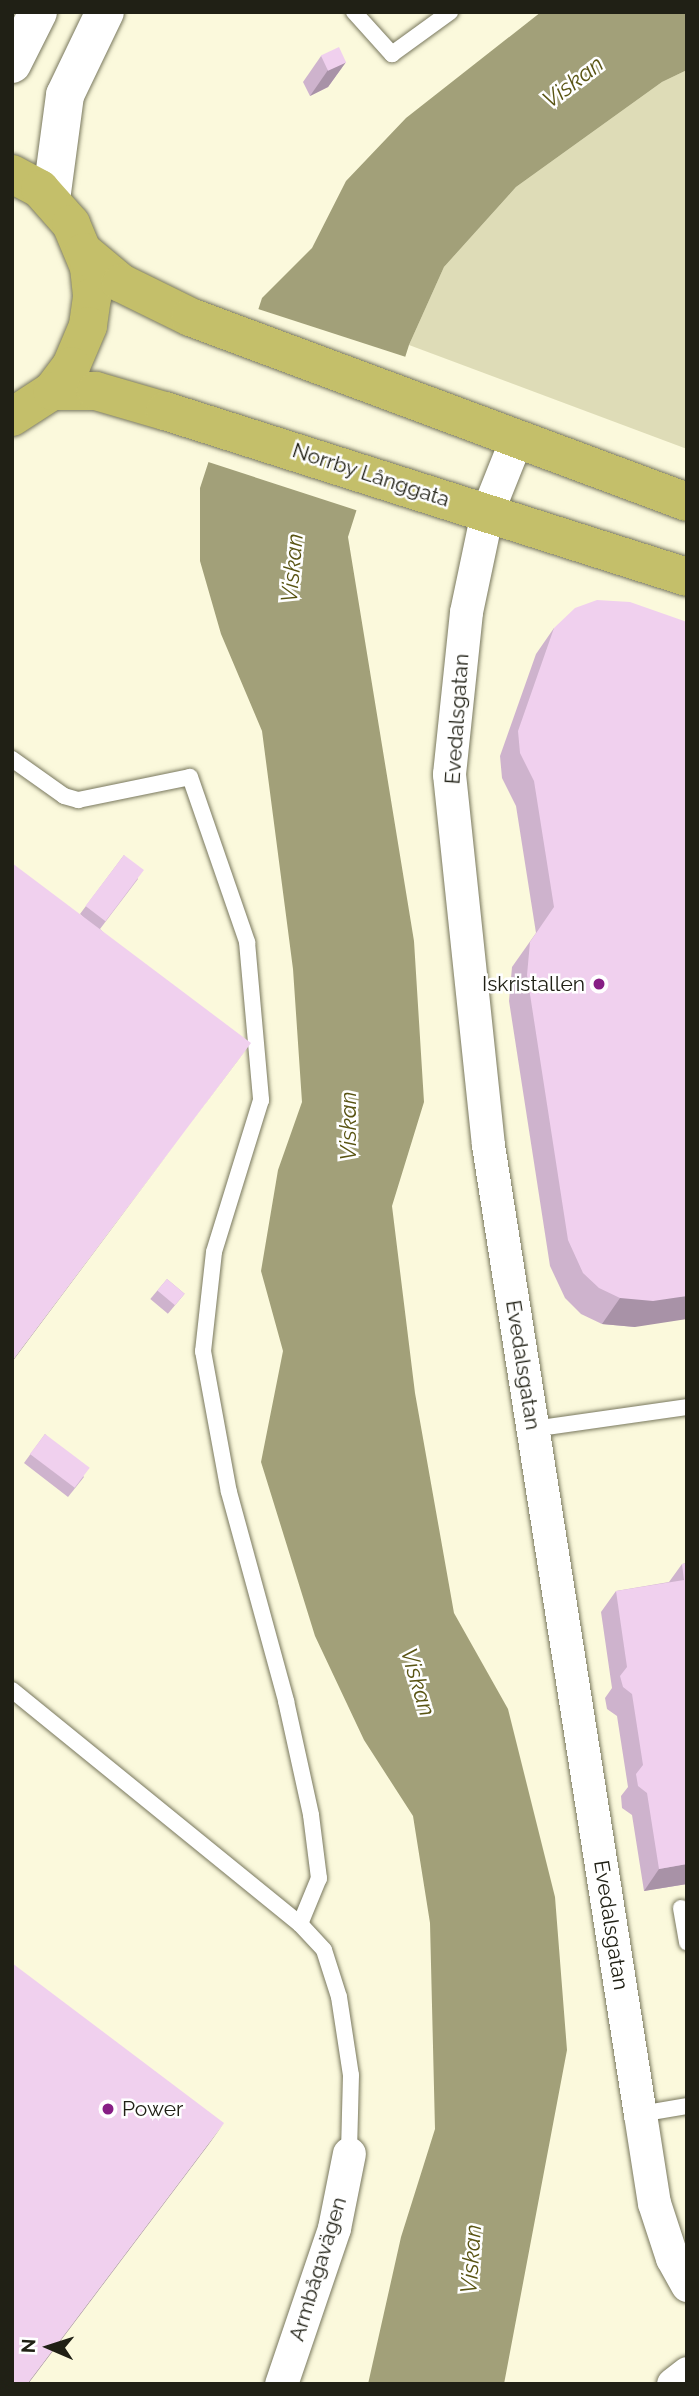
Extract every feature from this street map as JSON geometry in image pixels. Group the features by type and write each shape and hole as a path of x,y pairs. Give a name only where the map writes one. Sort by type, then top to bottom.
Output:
{"main road":[{"path":"12,174 51,200 71,224 84,252 91,282 88,326 71,366 52,391 13,418"},
{"path":"84,252 121,283 190,317 415,397 515,442 687,502"},
{"name":"Norrby Långgata","path":"52,391 96,391 165,411 687,577"}],"street":[{"path":"15,53 38,12"},
{"path":"51,200 65,95 105,12"},
{"name":"Evedalsgatan","path":"515,442 487,512 466,612 449,774 488,1145 654,2203 672,2258 687,2285"},
{"name":"Armbågavägen","path":"281,2384 334,2228 349,2153"}],"lane":[{"path":"354,12 392,54 450,12"},
{"path":"12,759 64,796 78,800 190,777 247,942 261,1100 214,1252 203,1351 229,1492 286,1701 311,1815 318,1878 300,1924"},
{"path":"533,1429 687,1407"},
{"path":"12,1690 300,1924 324,1950 339,1997 351,2075 349,2153"},
{"path":"681,1908 687,1942"},
{"path":"640,2114 687,2106"}],"shaded area":[{"path":"687,70 687,449 409,345 444,267 516,187 662,82"}],"water":[{"name":"Viskan","path":"541,12 687,12 687,70 662,82 516,187 444,267 409,345 348,537 414,941 424,1102 392,1206 415,1393 454,1613 508,1709 555,1897 567,2050 504,2384 368,2384 401,2237 435,2129 430,1923 413,1816 364,1740 315,1636 261,1462 283,1351 261,1271 278,1170 302,1102 293,969 262,731 221,634 200,561 200,488 262,298 312,248 346,181 406,118"}],"pier":[{"path":"255,308 409,358 359,511 205,461"}],"building":[{"path":"339,47 346,62 328,71 321,55"},
{"name":"Iskristallen","path":"597,600 630,602 687,622 687,1296 653,1301 620,1298 599,1288 583,1273 568,1240 527,975 530,942 554,907 534,781 520,753 518,731 554,628 575,608"},
{"path":"124,855 144,870 105,921 85,906"},
{"path":"12,863 251,1043 12,1361"},
{"path":"167,1279 185,1294 175,1305 157,1290"},
{"path":"45,1434 90,1468 75,1488 30,1454"},
{"path":"687,1563 687,1864 659,1869 647,1793 638,1786 636,1774 643,1765 632,1694 623,1687 620,1676 627,1667 616,1591 684,1580 682,1564"},
{"path":"12,1963 224,2123 27,2384 12,2384"}],"place":[{"name":"Iskristallen","path":"599,984"},
{"name":"Power","path":"108,2109"}]}
